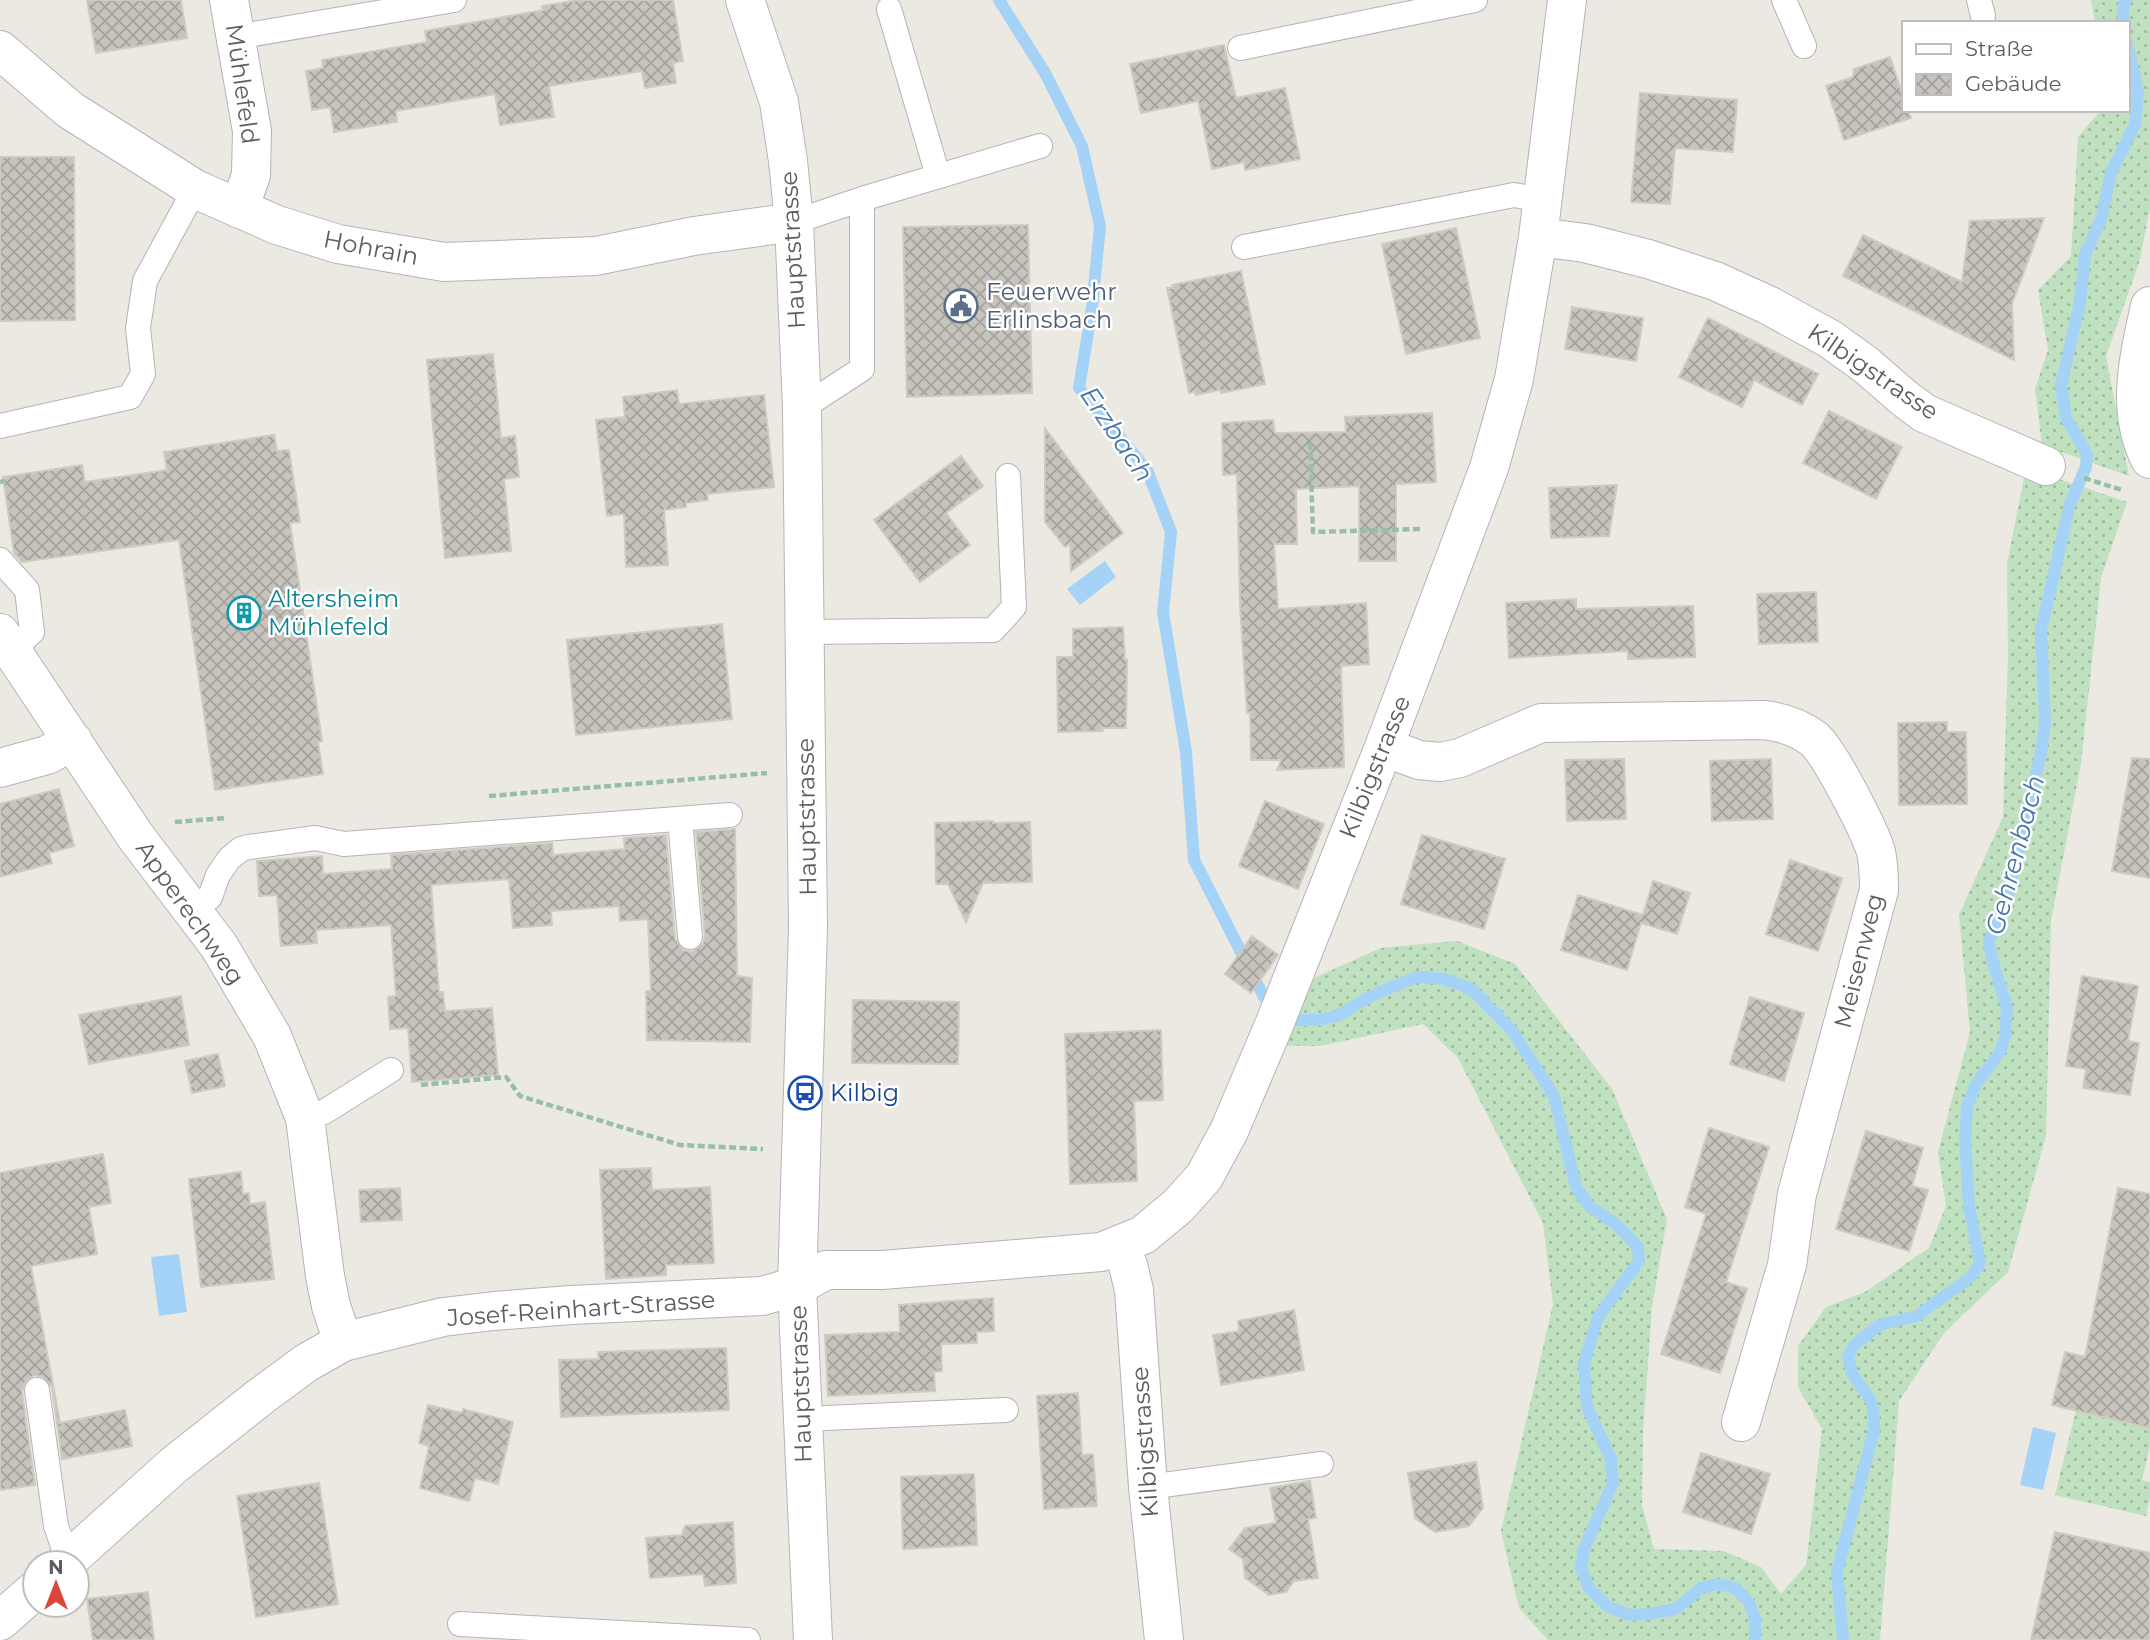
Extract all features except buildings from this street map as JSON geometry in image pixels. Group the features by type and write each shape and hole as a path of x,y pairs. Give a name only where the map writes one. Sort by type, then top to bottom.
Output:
{"street":[{"name":"Mühlefeld","path":"229,0 252,131 251,175 239,209"},
{"name":"Hauptstrasse","path":"745,0 779,102 788,161 794,222 802,408 808,936 797,1286 813,1640"},
{"name":"Kilbigstrasse","path":"797,1286 826,1270 882,1270 1082,1254 1119,1246 1143,1235 1178,1206 1203,1177 1229,1132 1384,747 1489,468 1514,379 1541,219 1567,0"},
{"name":"Hohrain","path":"0,50 70,110 195,189 277,225 338,244 444,262 596,256 717,232 794,222"},
{"name":"Kilbigstrasse","path":"1541,219 1585,243 1715,281 1768,305 1830,339 1924,413 2046,466"},
{"path":"2150,306 2138,361 2135,395 2137,424 2150,459"},
{"name":"Apperechweg","path":"6,642 129,827 219,946 272,1036 305,1118 325,1276 343,1342"},
{"name":"Meisenweg","path":"1384,747 1419,760 1440,762 1460,758 1541,723 1764,720 1783,722 1800,730 1816,741 1834,767 1871,838 1876,855 1879,890 1797,1194 1787,1265 1741,1422"},
{"path":"0,768 47,755 73,741"},
{"name":"Kilbigstrasse","path":"1119,1246 1128,1265 1134,1290 1148,1488 1164,1640"},
{"name":"Josef-Reinhart-Strasse","path":"81,1549 174,1465 260,1396 306,1363 343,1342 443,1317 571,1305 762,1296 797,1286"},
{"path":"0,1621 21,1602"}],"lane":[{"path":"236,37 454,0"},
{"path":"1240,48 1475,0"},
{"path":"1784,0 1804,46"},
{"path":"889,9 938,176"},
{"path":"794,222 1040,146"},
{"path":"0,426 130,397 143,374 138,328 145,281 195,189"},
{"path":"1244,247 1514,195 1541,219"},
{"path":"802,408 862,369 862,199"},
{"path":"804,632 993,631 1014,607 1009,477"},
{"path":"0,560 27,590 32,632 6,642"},
{"path":"192,911 210,897 218,875 229,859 240,849 249,847 316,838 344,844 730,815"},
{"path":"680,818 690,936"},
{"path":"305,1118 324,1112 391,1070"},
{"path":"37,1390 56,1526 63,1549"},
{"path":"803,1419 1006,1410"},
{"path":"1148,1488 1321,1464"},
{"path":"460,1624 748,1640"}],"path":[{"path":"1310,443 1313,532 1446,528 1465,532"},
{"path":"391,1070 411,1086 506,1077 520,1096 680,1145 761,1149 803,1147"}],"green space":[{"path":"2091,0 2150,0 2150,209 2139,263 2106,356 2129,476 2042,445 2035,389 2048,350 2038,290 2071,256 2078,137 2099,112 2129,112 2129,21 2095,21"},
{"path":"2026,468 2127,502 2101,578 2081,763 2051,921 2046,1136 2008,1272 1944,1333 1899,1401 1880,1640 1548,1640 1519,1608 1501,1531 1553,1304 1543,1223 1458,1058 1423,1024 1320,1046 1281,1046 1307,981 1381,948 1457,941 1515,964 1612,1089 1667,1219 1652,1307 1643,1432 1642,1505 1654,1549 1724,1551 1761,1567 1781,1594 1806,1565 1822,1429 1798,1387 1798,1346 1826,1307 1865,1292 1929,1248 1946,1206 1938,1152 1970,1032 1959,915 2003,817 2008,657 2007,564"},
{"path":"2076,1410 2150,1428 2150,1446 2142,1480 2150,1482 2146,1516 2055,1495"}],"water":[{"path":"1105,561 1116,577 1080,605 1067,589"},
{"path":"179,1254 187,1312 159,1316 151,1257"},
{"path":"2033,1427 2056,1433 2043,1490 2020,1485"}],"waterway":[{"name":"Erzbach","path":"999,0 1045,73 1082,146 1100,226 1092,308 1079,388 1147,470 1171,532 1163,612 1186,752 1194,860 1264,997"},
{"name":"Gehrenbach","path":"2123,21 2126,0"},
{"name":"Gehrenbach","path":"1843,1640 1837,1572 1874,1430 1871,1401 1852,1373 1848,1356 1855,1344 1879,1325 1917,1316 1971,1277 1980,1263 1969,1206 1965,1139 1967,1107 1976,1084 2000,1052 2005,1036 2007,1008 1989,941 2007,899 2041,753 2045,722 2041,630 2070,504 2086,467 2087,454 2066,418 2061,386 2080,302 2085,255 2101,219 2111,173 2135,124 2138,93 2129,51"},
{"name":"Erzbach","path":"1297,1020 1337,1016 1375,994 1417,977 1444,979 1471,989 1511,1029 1554,1096 1576,1187 1590,1207 1616,1224 1638,1247 1639,1261 1598,1317 1584,1363 1587,1407 1611,1459 1613,1483 1584,1549 1581,1568 1589,1588 1607,1606 1629,1615 1676,1609 1701,1588 1717,1584 1735,1588 1749,1602 1755,1619 1755,1640"}],"place":[{"name":"Feuerwehr Erlinsbach","path":"961,306"},
{"name":"Altersheim Mühlefeld","path":"244,613"},
{"name":"Kilbig","path":"805,1093"}]}
